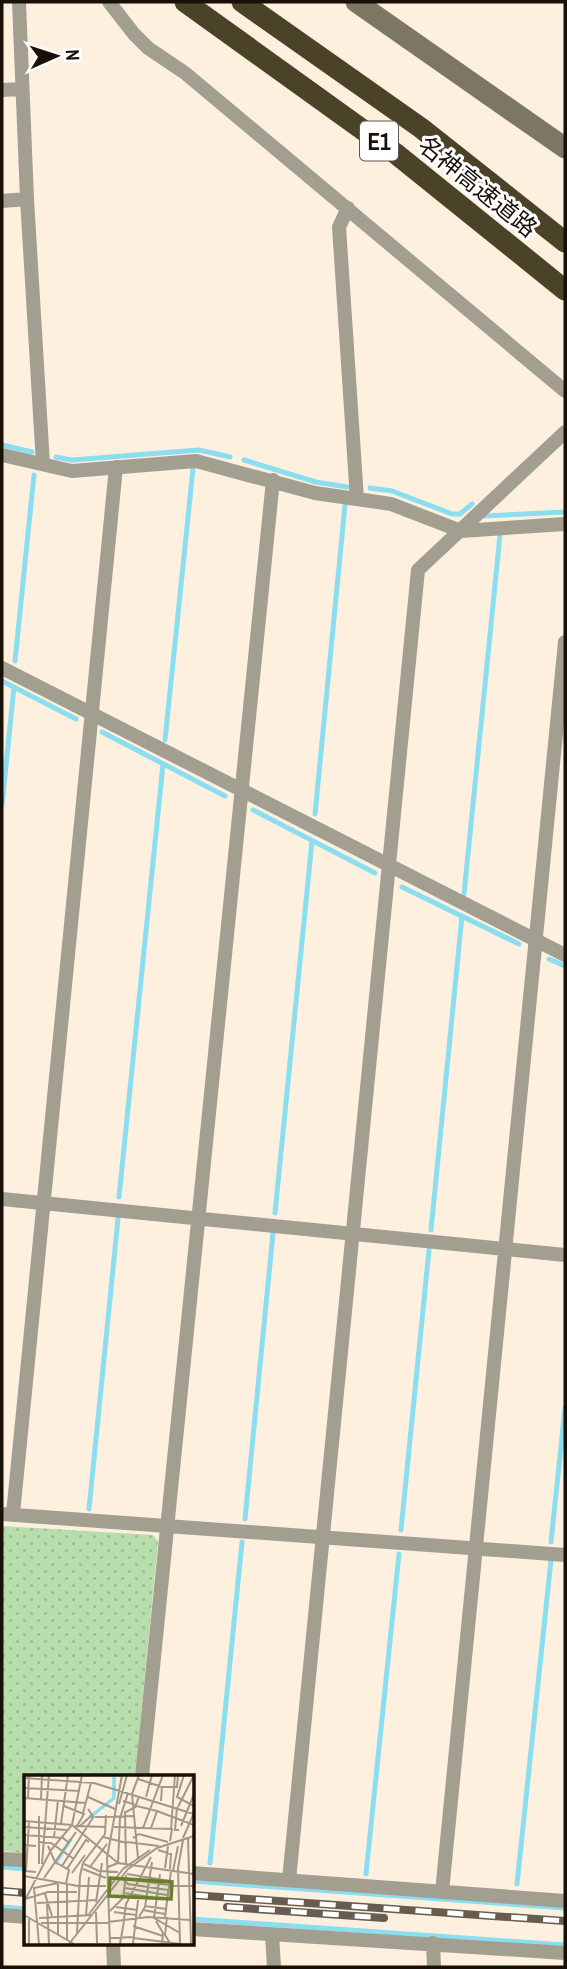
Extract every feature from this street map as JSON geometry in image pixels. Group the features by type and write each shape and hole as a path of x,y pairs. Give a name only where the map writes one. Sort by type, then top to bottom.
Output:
{"highway":[{"name":"名神高速道路","path":"185,2 395,153 565,290"},
{"name":"名神高速道路","path":"242,2 421,128 565,242"}],"street":[{"path":"19,2 21,89 43,464"},
{"path":"109,2 148,48 186,73 565,391"},
{"path":"356,2 565,148"},
{"path":"2,90 21,89"},
{"path":"2,201 27,200"},
{"path":"348,208 339,227 357,499"},
{"path":"289,1880 418,570 565,432"},
{"path":"2,455 72,471 196,461 315,493 391,504 461,531 565,524"},
{"path":"116,467 43,1203 7,1514 565,1555"},
{"path":"142,1775 273,480"},
{"path":"442,1892 565,642"},
{"path":"2,668 565,955"},
{"path":"2,1199 565,1255"},
{"path":"2,1858 24,1860"},
{"path":"194,1873 565,1901"},
{"path":"2,1915 24,1917"},
{"path":"194,1929 565,1953"},
{"path":"272,1935 274,1967"},
{"path":"433,1943 434,1967"},
{"path":"113,1944 114,1967"}],"green space":[{"path":"2,1526 153,1535 158,1541 135,1775 24,1775 24,1853 2,1851"}],"waterway":[{"path":"2,445 32,452"},
{"path":"56,457 72,460 199,450 230,457"},
{"path":"244,460 316,482 347,487"},
{"path":"165,740 193,469"},
{"path":"15,661 34,475"},
{"path":"370,488 392,491 452,514 460,514 472,504"},
{"path":"315,814 345,505"},
{"path":"484,516 565,512"},
{"path":"464,894 500,535"},
{"path":"2,681 76,719"},
{"path":"2,805 14,687"},
{"path":"102,732 225,796"},
{"path":"119,1197 163,764"},
{"path":"253,810 375,873"},
{"path":"275,1213 312,841"},
{"path":"402,887 519,944"},
{"path":"431,1230 462,916"},
{"path":"549,959 565,966"},
{"path":"89,1509 118,1219"},
{"path":"245,1519 273,1233"},
{"path":"401,1530 429,1250"},
{"path":"551,1542 565,1408"},
{"path":"210,1863 242,1542"},
{"path":"366,1874 399,1554"},
{"path":"517,1884 551,1560"},
{"path":"2,1867 24,1869"},
{"path":"194,1881 565,1908"},
{"path":"2,1907 24,1909"},
{"path":"194,1919 565,1945"}],"railway":[{"path":"2,1891 24,1893"},
{"path":"194,1895 565,1921"},
{"path":"227,1907 384,1918"}]}
